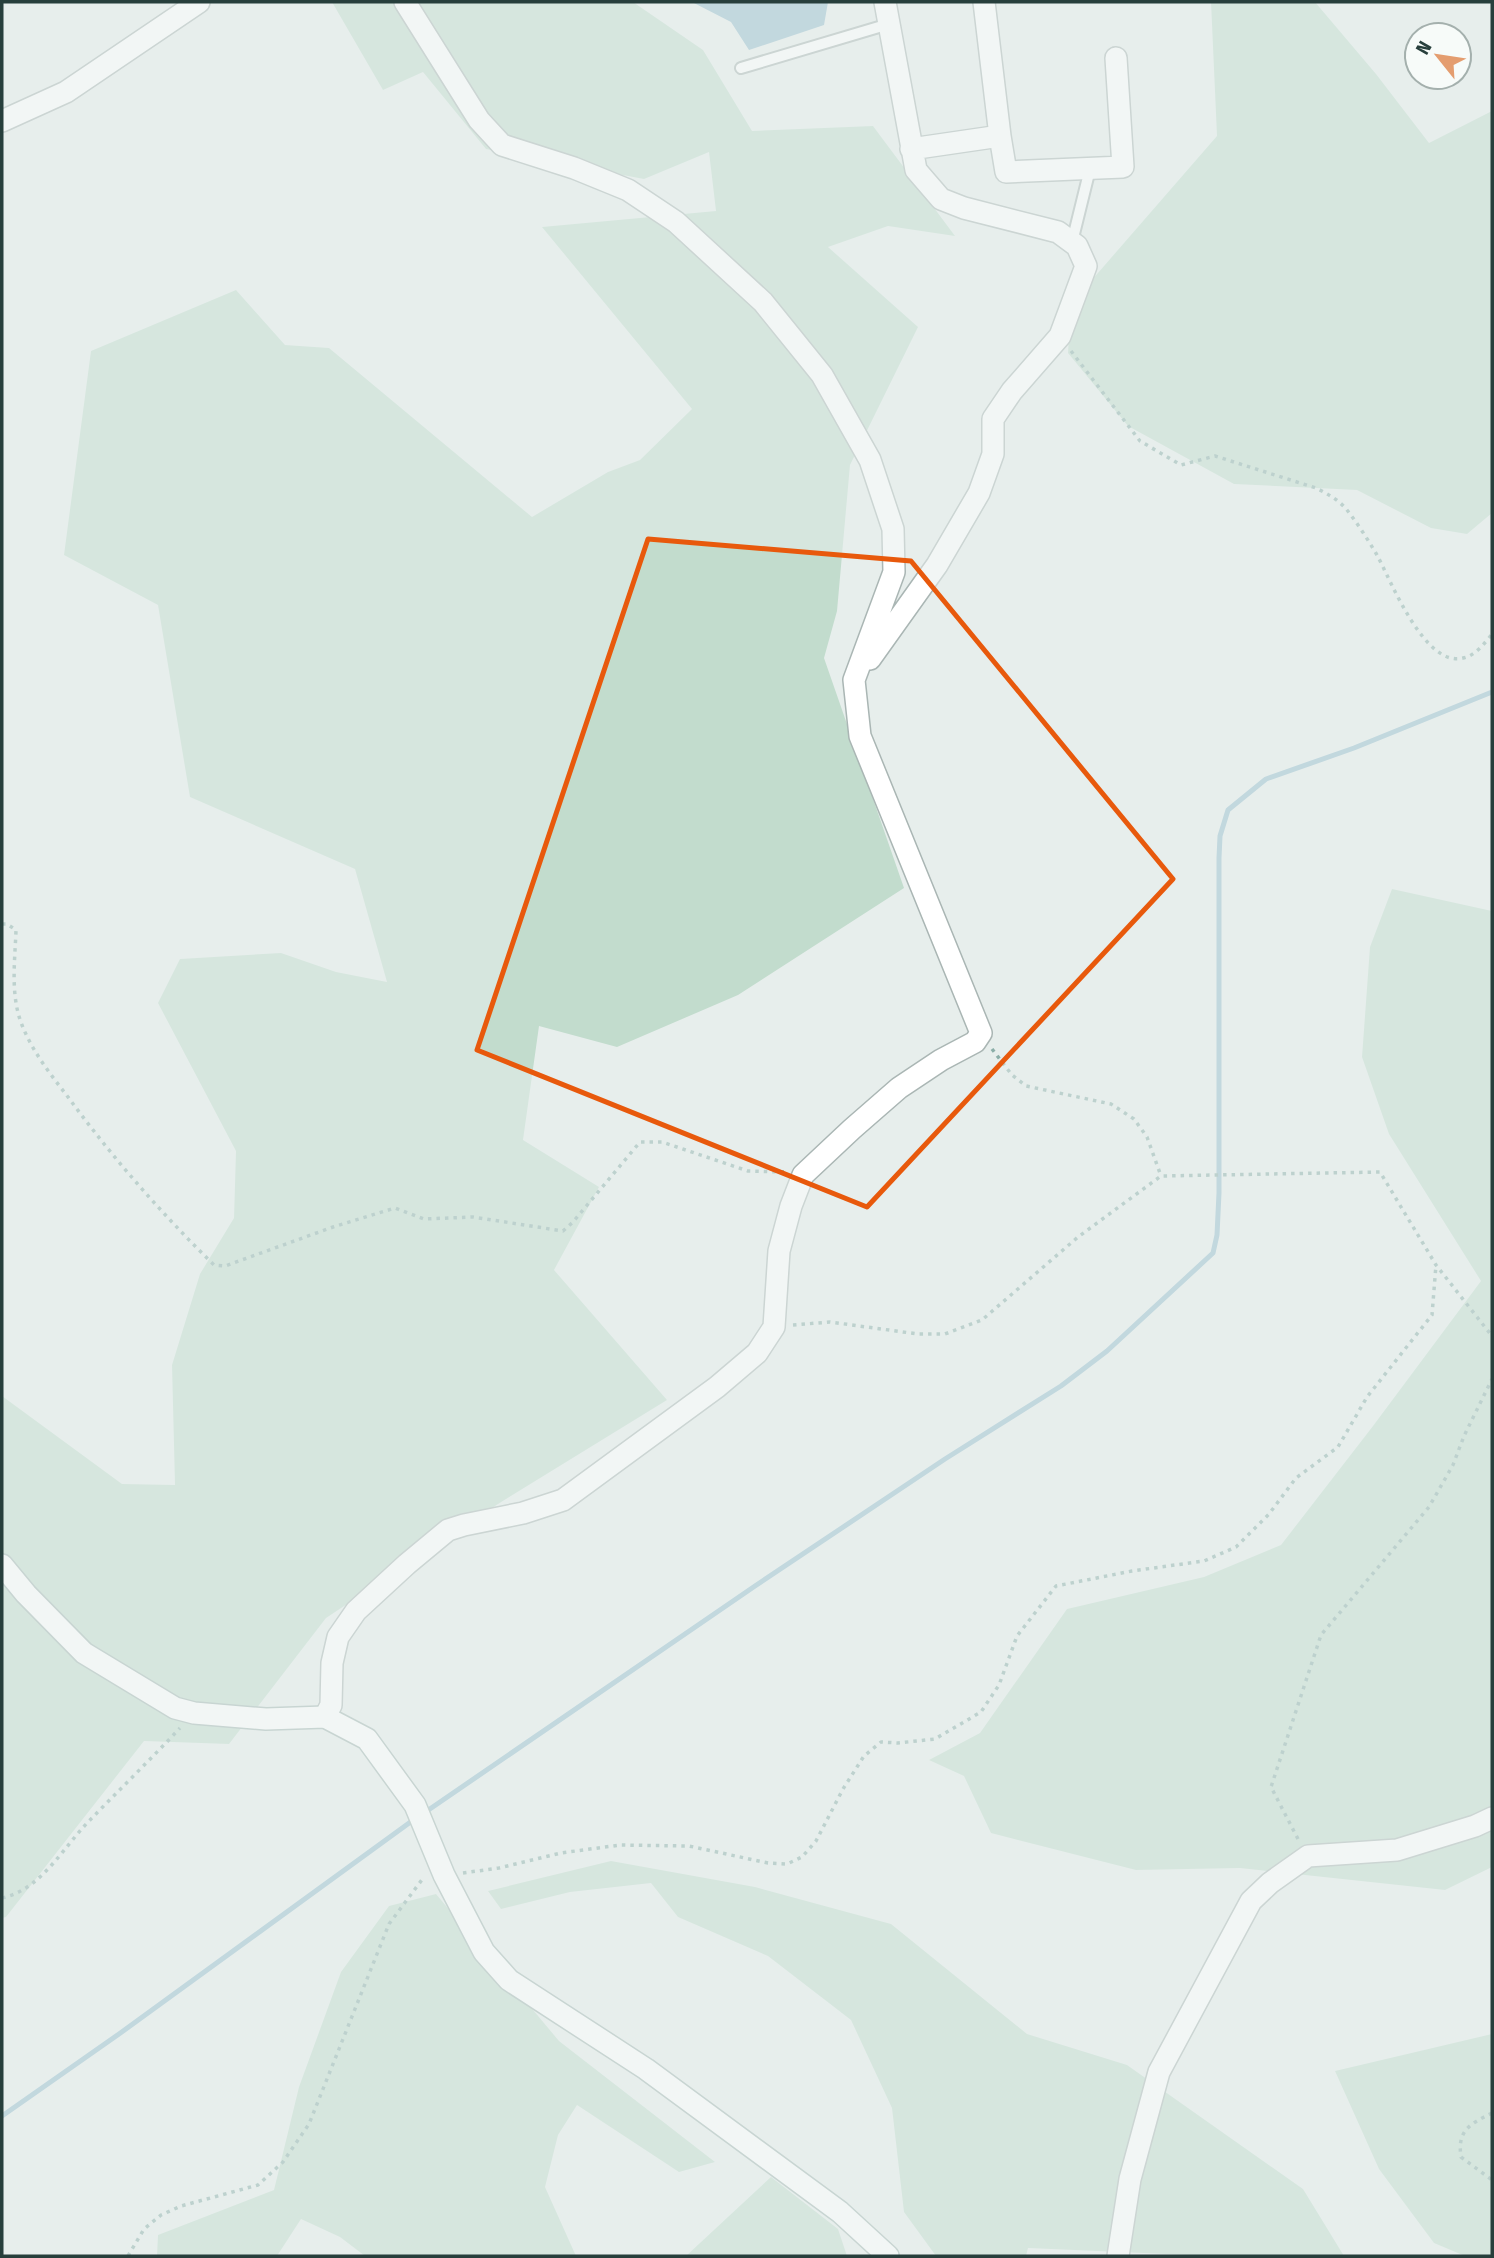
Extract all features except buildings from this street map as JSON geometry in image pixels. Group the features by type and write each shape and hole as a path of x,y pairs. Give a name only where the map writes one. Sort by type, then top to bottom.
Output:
{"street":[{"path":"2,121 66,92 199,2"},
{"path":"325,1717 331,1705 332,1663 338,1637 356,1611 407,1564 448,1530 523,1513 563,1500 717,1387 757,1353 774,1327 779,1251 791,1206 803,1175 899,1088 941,1060 975,1042 981,1033 860,736 854,680 894,572 893,529 870,460 822,375 763,302 677,222 628,190 574,168 502,145 479,120 405,2"},
{"path":"854,680 937,565 978,493 993,454 993,419 1012,391 1059,336 1086,266 1077,246 1058,232 964,208 941,199 916,170 885,2"},
{"path":"984,2 1006,172 1123,167 1116,58"},
{"path":"911,149 1000,136"},
{"path":"2,1565 83,1653 175,1708 194,1713 266,1719 325,1717 367,1739 415,1805 440,1867 484,1952 509,1980 656,2077 840,2212 888,2256"},
{"path":"1118,2256 1129,2179 1159,2072 1251,1901 1270,1883 1308,1856 1396,1850 1475,1826 1492,1818"}],"lane":[{"path":"741,68 889,24"},
{"path":"1072,242 1090,169"}],"path":[{"path":"1059,336 1140,441 1160,453 1181,465 1214,456 1331,495 1346,508 1376,553 1412,622 1427,643 1440,653 1463,659 1492,635"},
{"path":"2,924 8,924 16,930 14,997 22,1025 46,1068 95,1133 161,1212 214,1265 225,1266 395,1208 424,1219 473,1217 563,1231 640,1142 662,1142 748,1171 782,1171 803,1175"},
{"path":"981,1033 1012,1075 1026,1086 1111,1104 1134,1119 1147,1137 1161,1176"},
{"path":"774,1327 830,1322 918,1334 945,1334 982,1320 1078,1237 1161,1176 1380,1172 1436,1265 1492,1336"},
{"path":"128,2256 144,2229 161,2215 181,2206 258,2185 284,2162 309,2124 389,1924 440,1867 499,1868 561,1853 620,1845 689,1846 768,1863 787,1864 802,1857 816,1841 864,1756 881,1742 898,1744 935,1739 981,1712 999,1685 1017,1636 1056,1586 1132,1571 1204,1561 1236,1546 1255,1530 1296,1478 1338,1447 1367,1397 1432,1315 1436,1265"},
{"path":"1308,1856 1271,1787 1321,1636 1429,1507 1453,1465 1492,1379"},
{"path":"2,1898 15,1895 40,1877 90,1818 134,1777 194,1713"},
{"path":"1492,2113 1470,2124 1459,2144 1461,2157 1492,2180"}],"highlighted area":[{"path":"648,539 911,561 1173,879 867,1207 477,1050"}],"green space":[{"path":"332,2 633,2 703,50 752,131 873,126 955,236 888,226 828,247 918,327 850,465 837,611 824,658 904,888 738,995 617,1047 539,1026 523,1140 599,1187 554,1270 667,1400 498,1504 326,1618 229,1744 144,1741 6,1917 2,1918 2,1396 122,1484 175,1485 172,1365 200,1274 234,1218 236,1151 158,1003 180,959 281,953 336,972 387,982 355,869 190,797 158,605 64,555 91,351 236,290 285,345 329,348 532,517 608,472 640,460 692,409 542,227 716,211 709,152 644,179 486,149 423,72 383,90"},
{"path":"1211,2 1315,2 1376,74 1429,143 1492,111 1492,513 1467,534 1431,528 1357,490 1234,484 1128,426 1068,353 1071,304 1217,136"},
{"path":"1392,889 1492,911 1492,1867 1445,1890 1240,1868 1136,1870 991,1833 964,1776 929,1760 980,1733 1067,1609 1204,1577 1281,1545 1481,1281 1389,1134 1362,1057 1370,947"},
{"path":"611,1861 755,1887 891,1924 1027,2034 1127,2065 1303,2189 1344,2256 1212,2256 1028,2248 1026,2256 936,2256 904,2212 892,2108 851,2020 768,1956 678,1917 651,1883 570,1892 501,1909 488,1891"},
{"path":"436,1894 559,2041 715,2162 679,2172 577,2105 558,2135 545,2187 576,2256 365,2256 340,2237 301,2219 277,2256 157,2256 158,2235 274,2190 299,2087 341,1972 389,1906"},
{"path":"1492,2034 1492,2256 1465,2256 1434,2243 1379,2169 1335,2071"},
{"path":"771,2177 838,2229 847,2256 686,2256"}],"water":[{"path":"692,2 828,2 824,25 749,50 731,22"}],"waterway":[{"path":"424,1813 755,1586 945,1459 1061,1386 1107,1351 1213,1253 1217,1235 1219,1193 1219,858 1220,836 1228,810 1266,779 1354,748 1492,692"},
{"path":"2,2116 416,1818"}]}
